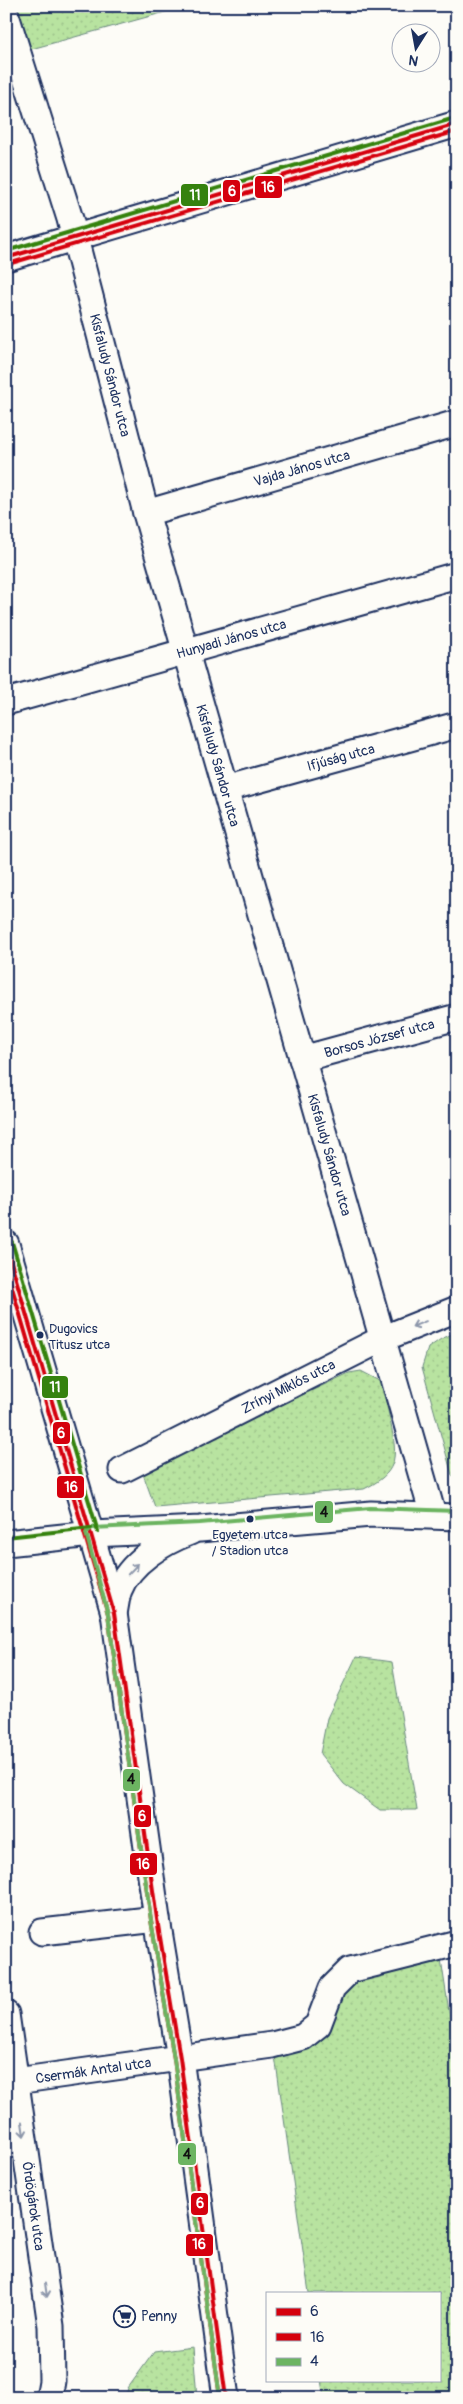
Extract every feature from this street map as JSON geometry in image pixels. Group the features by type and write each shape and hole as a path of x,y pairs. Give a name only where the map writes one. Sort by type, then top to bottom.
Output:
{"street":[{"name":"Kisfaludy Sándor utca","path":"6,15 75,237 146,513 382,1339 445,1516"},
{"path":"6,258 457,124"},
{"name":"Vajda János utca","path":"146,513 457,424"},
{"name":"Hunyadi János utca","path":"6,702 457,575"},
{"name":"Ifjúság utca","path":"225,789 457,725"},
{"name":"Borsos József utca","path":"302,1059 457,1017"},
{"path":"6,1244 114,1613 157,1919 180,2058 217,2320 226,2398"},
{"name":"Zrínyi Miklós utca","path":"122,1470 382,1339 457,1308"},
{"path":"6,1543 92,1534 200,1529 371,1514 445,1516"},
{"path":"114,1613 119,1591 127,1575 142,1559 185,1534 200,1529"},
{"path":"42,1932 157,1919"},
{"name":"Csermák Antal utca","path":"16,2081 272,2045 303,2037 318,2025 332,1988 350,1970 457,1943"},
{"name":"Ördögárok utca","path":"6,2014 51,2326 52,2381 49,2398"}],"green space":[{"path":"6,6 187,6 6,56"},
{"path":"457,1332 457,1479 452,1475 422,1367 428,1348 441,1339"},
{"path":"361,1371 382,1382 393,1437 394,1456 392,1464 389,1471 375,1483 364,1489 155,1507 142,1471 349,1373"},
{"path":"356,1657 392,1662 417,1810 380,1810 344,1784 320,1754 327,1718"},
{"path":"441,1959 457,2064 457,2398 324,2398 321,2382 440,2382 440,2292 309,2292 275,2056 356,1980"},
{"path":"193,2347 197,2398 125,2398 128,2388 154,2352"}],"transit line":[{"name":"11","path":"6,251 455,118"},
{"name":"6","path":"6,258 457,124"},
{"name":"16","path":"8,264 457,131"},
{"name":"11","path":"12,1242 98,1532"},
{"name":"6","path":"6,1245 114,1613 157,1919 180,2058 226,2398"},
{"name":"16","path":"6,1267 108,1614 151,1920 174,2059 220,2398"},
{"name":"4","path":"220,2398 174,2059 151,1920 108,1614 86,1533 92,1528 200,1523 370,1508 457,1511"},
{"name":"11","path":"6,1537 91,1528"}],"place":[{"name":"Dugovics Titusz utca","path":"40,1335"},
{"name":"Egyetem utca / Stadion utca","path":"250,1519"},
{"name":"Penny","path":"125,2316"}]}
